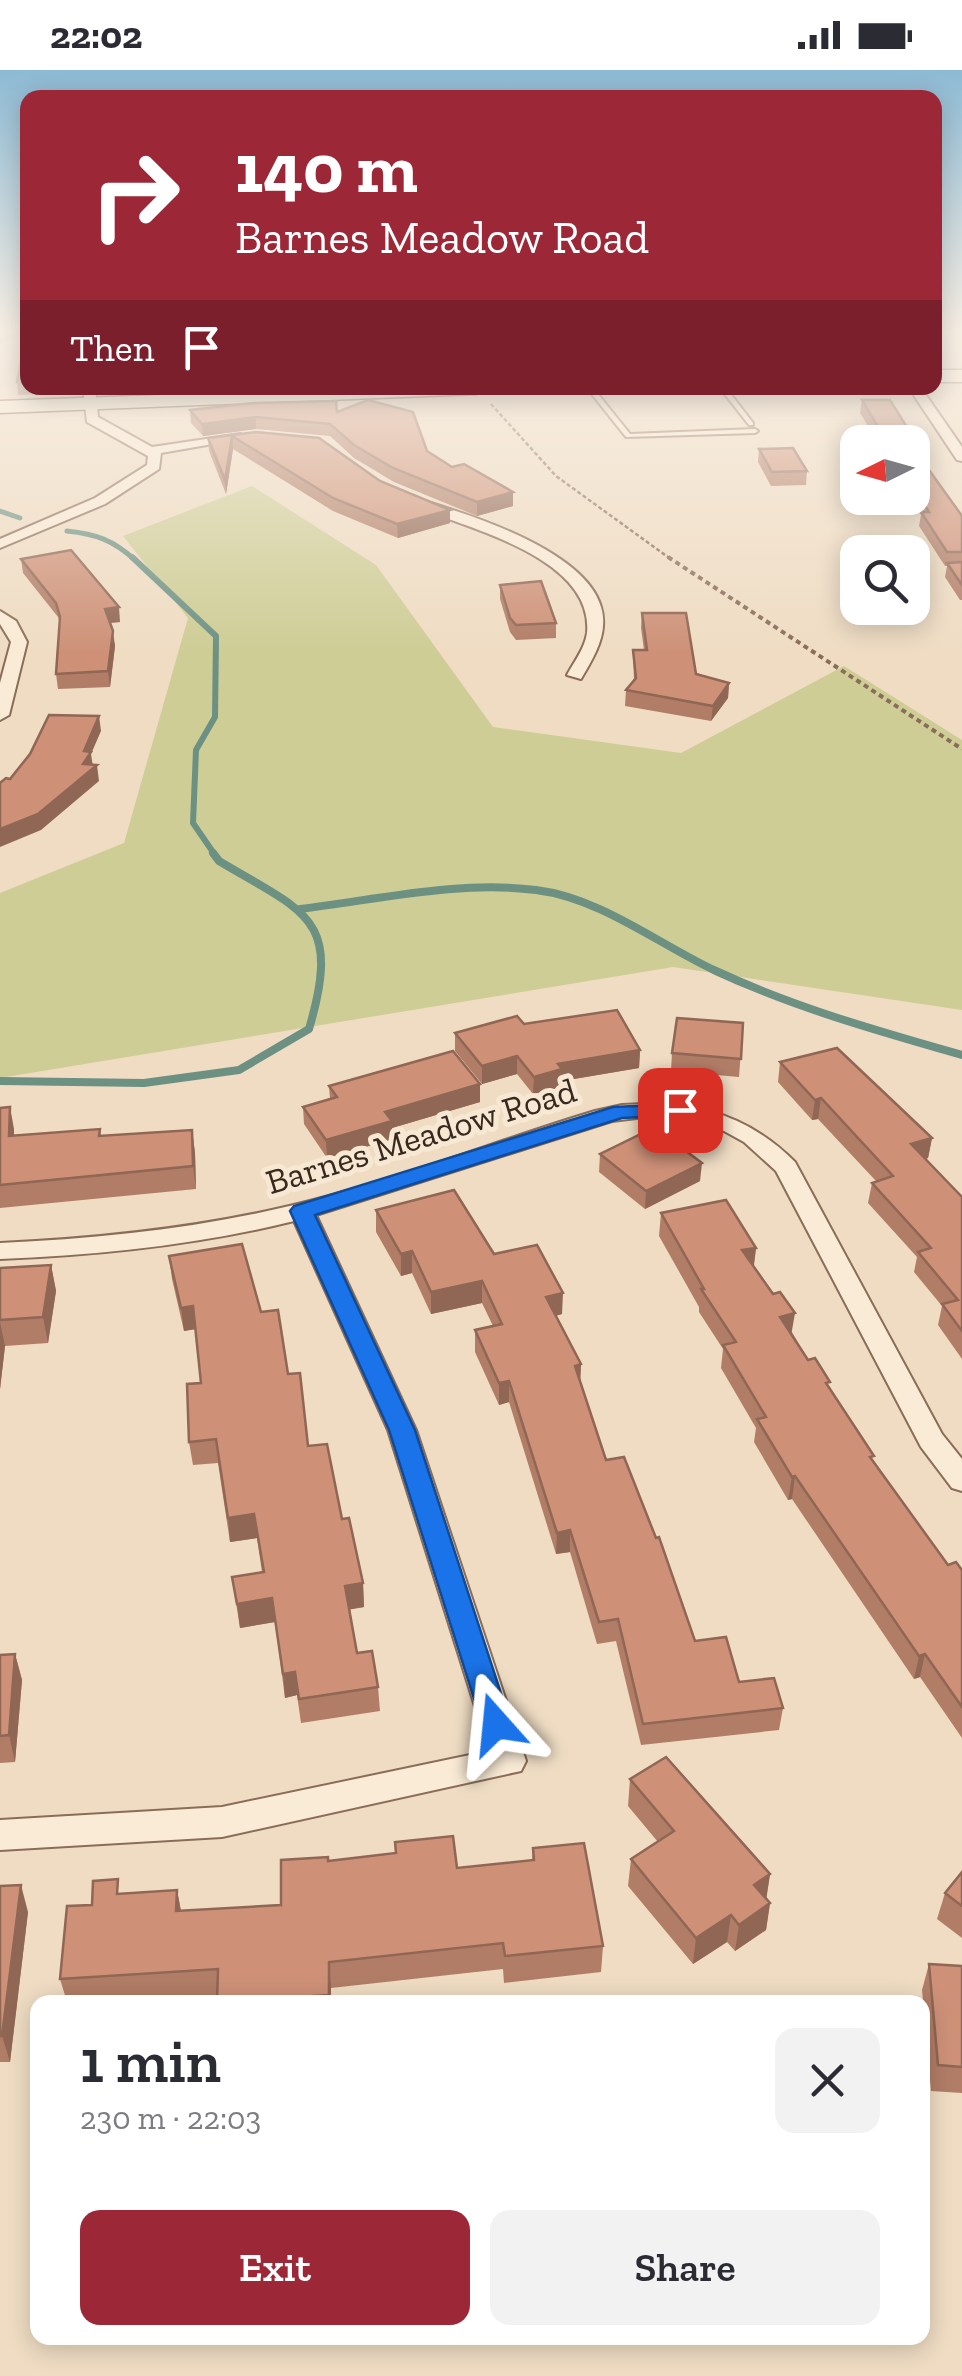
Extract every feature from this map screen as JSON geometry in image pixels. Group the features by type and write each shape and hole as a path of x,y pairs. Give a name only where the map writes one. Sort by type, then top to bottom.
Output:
{"street":[{"path":"0,544 138,480 154,466 155,454 128,439"},
{"path":"150,451 246,439"},
{"path":"402,495 531,547 572,574 590,600 596,618 594,638 574,676"},
{"path":"0,616 10,624 18,642 0,716"},
{"name":"Barnes Meadow Road","path":"0,1250 87,1248 212,1231 302,1211 621,1112 680,1110 739,1126 767,1144 786,1167 930,1440 962,1480"},
{"path":"0,1835 222,1822 509,1760 402,1430 302,1211"}],"path":[{"path":"520,439 599,511 962,750"}],"shaded area":[{"path":"252,486 376,565 493,727 681,753 844,666 962,740 962,1010 673,967 0,1078 0,893 124,843 188,618 123,536"}],"building":[{"path":"208,439 232,439 225,480"},
{"path":"236,439 320,439 380,481 450,510 397,524 333,498"},
{"path":"347,439 423,439 427,451 452,467 464,464 513,492 477,502 393,468"},
{"path":"793,448 807,471 772,472 759,449"},
{"path":"930,471 962,516 962,552 947,552 923,515 930,515"},
{"path":"71,550 119,607 105,609 113,631 108,671 56,674 60,617 56,603 21,559"},
{"path":"962,562 962,585 947,563"},
{"path":"541,581 556,623 516,625 500,585"},
{"path":"642,613 686,613 696,674 729,683 713,706 626,690 636,678 633,650 647,650"},
{"path":"49,715 99,716 84,751 91,752 83,764 97,765 38,814 0,829 0,783 10,779 30,754"},
{"path":"617,1010 640,1050 558,1064 562,1069 534,1077 517,1056 482,1066 455,1033 517,1016 524,1024"},
{"path":"677,1018 743,1023 741,1059 672,1053"},
{"path":"837,1048 932,1138 911,1144 962,1197 962,1331 942,1304 958,1300 918,1252 931,1248 872,1183 893,1176 821,1098 815,1100 780,1062"},
{"path":"453,1051 480,1084 385,1112 392,1121 326,1140 303,1107 337,1097 329,1086"},
{"path":"10,1107 9,1136 100,1129 99,1136 192,1130 193,1166 0,1185 0,1108"},
{"path":"645,1132 669,1150 678,1145 702,1163 646,1191 600,1154"},
{"path":"454,1190 494,1254 537,1245 563,1293 546,1297 581,1364 575,1366 606,1460 624,1457 656,1538 659,1537 695,1641 726,1637 739,1682 774,1678 783,1708 643,1724 618,1619 599,1622 570,1530 557,1533 509,1381 499,1383 475,1330 502,1324 482,1281 431,1292 412,1251 401,1254 376,1210"},
{"path":"726,1200 756,1248 742,1250 773,1294 780,1292 795,1313 780,1317 808,1360 815,1358 830,1382 826,1383 874,1456 870,1457 948,1565 956,1562 962,1570 962,1707 925,1654 919,1656 795,1476 792,1477 757,1419 766,1417 723,1345 736,1342 701,1289 661,1213"},
{"path":"242,1244 261,1312 278,1310 288,1374 300,1373 308,1446 327,1444 342,1519 349,1518 363,1583 345,1586 357,1653 372,1651 378,1687 299,1699 295,1672 283,1674 272,1598 237,1604 232,1577 264,1572 254,1514 228,1518 216,1439 189,1442 187,1384 201,1383 193,1306 181,1308 169,1256"},
{"path":"51,1265 43,1317 0,1320 0,1268"},
{"path":"15,1654 9,1735 0,1736 0,1655"},
{"path":"666,1757 770,1874 754,1885 770,1903 739,1925 731,1915 696,1938 631,1859 674,1831 630,1779"},
{"path":"453,1836 457,1868 534,1860 533,1848 584,1843 603,1946 505,1956 503,1943 329,1962 329,1995 217,1995 218,1969 60,1979 67,1906 92,1905 93,1881 118,1879 117,1894 177,1890 176,1911 281,1905 281,1860 328,1857 328,1861 396,1853 395,1842"},
{"path":"962,1872 962,1906 945,1893"},
{"path":"21,1885 2,2036 0,2036 0,1886"},
{"path":"929,1964 962,1966 962,2067 938,2065"}],"waterway":[{"path":"0,511 20,518"},
{"path":"67,531 104,539 135,560"},
{"path":"132,557 216,636 215,717 196,750 193,823 215,855"},
{"path":"0,1081 144,1083 239,1070 309,1029 321,963 318,940 309,922 294,907 219,861 213,853"},
{"path":"300,909 477,887 560,895 606,912 716,971 776,996 962,1055"}],"route":[{"path":"496,1724 402,1430 302,1211 621,1112 680,1110"}]}
